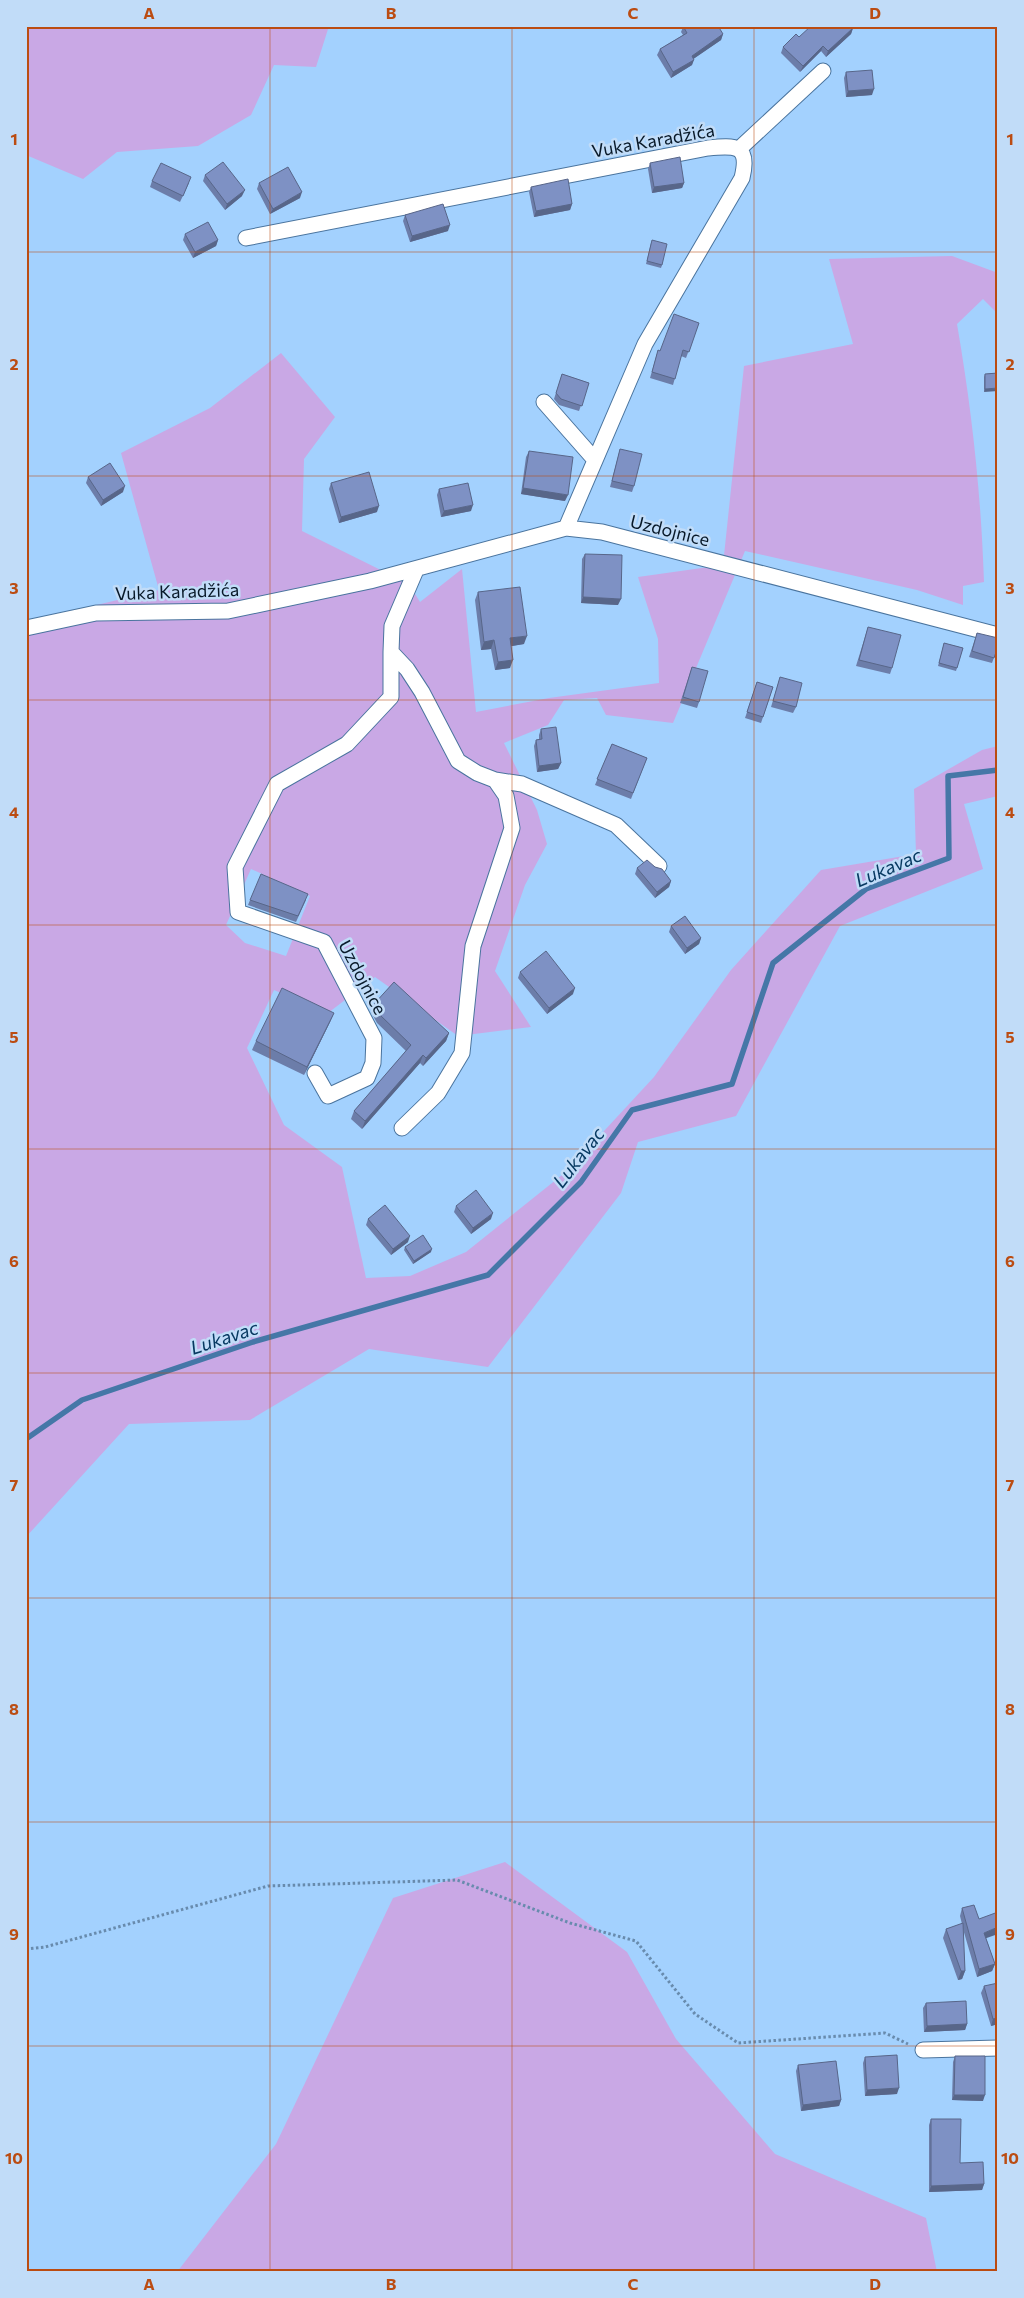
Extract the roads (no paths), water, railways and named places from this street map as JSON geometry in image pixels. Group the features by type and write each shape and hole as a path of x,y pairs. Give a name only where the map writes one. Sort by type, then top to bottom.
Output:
{"street":[{"path":"739,148 823,71"},
{"name":"Vuka Karadžića","path":"246,238 708,148 728,146 739,148 744,154 746,164 742,178 645,344 566,528"},
{"path":"544,402 595,460"},
{"name":"Uzdojnice","path":"315,1073 328,1096 367,1078 373,1063 374,1038 324,942 238,912 235,867 277,784 347,744 391,698 392,626 416,570 566,528 602,532 998,635"},
{"name":"Vuka Karadžića","path":"26,628 96,613 228,611 416,570"},
{"path":"391,652 422,692 458,761 477,773 496,780 522,784 616,825 659,866"},
{"path":"402,1128 438,1092 462,1053 472,946 512,828 506,796 496,780"},
{"path":"923,2050 998,2048"}],"waterway":[{"name":"Lukavac","path":"26,1439 82,1400 253,1342 488,1275 581,1182 632,1110 732,1084 773,963 866,889 949,858 948,776 998,770"}]}
